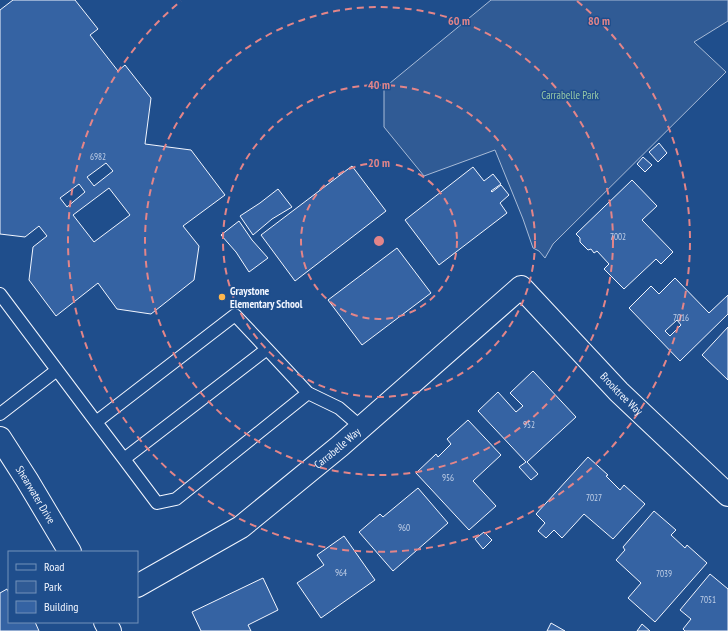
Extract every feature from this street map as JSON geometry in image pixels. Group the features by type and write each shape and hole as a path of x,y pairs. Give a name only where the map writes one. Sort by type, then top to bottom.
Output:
{"street":[{"name":"Carrabelle Way","path":"138,585 241,526 340,446 521,287"},
{"name":"Brooktree Way","path":"521,287 619,392 728,495"},
{"name":"Shearwater Drive","path":"0,438 69,551"}],"lane":[{"path":"0,294 157,503 176,499 308,393"},
{"path":"96,422 236,315 308,393 339,408 361,427"},
{"path":"124,459 267,349"},
{"path":"0,414 57,370"}],"green space":[{"name":"Carrabelle Park","path":"491,0 728,0 728,21 694,42 726,72 553,244 545,258 539,251 533,248 495,150 424,176 384,127 384,88"}],"building":[{"path":"13,0 75,0 98,29 90,35 118,71 125,65 151,98 145,144 191,150 225,195 183,226 199,246 194,280 151,314 117,309 98,283 56,316 29,280 33,247 47,236 39,226 25,237 0,234 0,10","holes":["106,163 113,171 94,186 87,177","79,184 85,192 67,207 60,198","109,188 130,215 94,242 73,215"]},
{"path":"659,143 667,153 658,162 649,152"},
{"path":"643,157 652,165 645,172 637,164"},
{"path":"352,166 386,211 295,281 261,235"},
{"path":"473,167 484,181 493,174 501,184 491,191 492,192 501,185 509,195 500,203 507,213 439,265 405,220"},
{"path":"632,180 657,206 642,220 673,252 661,264 656,259 624,289 604,269 609,264 597,251 594,253 591,249 588,250 580,242 580,238 576,234"},
{"path":"278,189 292,207 272,219 253,235 240,216"},
{"path":"239,221 252,240 268,258 249,272 236,252 221,235"},
{"path":"397,248 431,293 362,345 328,300"},
{"path":"675,278 709,313 728,295 728,314 680,361 629,308 651,286 659,294","holes":["677,320 681,325 670,336 665,331"]},
{"path":"728,327 728,380 702,355"},
{"path":"533,371 576,417 527,462 538,474 531,480 519,467 526,462 478,411 498,392 516,412 523,406 510,393"},
{"path":"468,420 501,455 473,481 496,506 469,530 416,473 436,454 438,457 451,444 447,439"},
{"path":"588,457 608,475 606,476 620,490 624,485 645,504 613,539 584,514 562,538 554,530 546,538 538,531 545,523 536,514"},
{"path":"418,488 448,523 393,571 359,532 380,514 383,517"},
{"path":"654,511 676,530 671,535 685,548 687,545 707,563 655,622 628,598 641,583 616,560 625,550 623,547"},
{"path":"484,532 492,540 483,549 475,539"},
{"path":"344,536 375,580 321,618 297,583 324,565 317,555"},
{"path":"710,574 728,589 728,631 685,631 683,629 691,619 680,610"},
{"path":"263,578 278,610 248,625 251,631 201,631 192,612"},
{"path":"7,589 8,591 8,623 35,623 39,631 0,631 0,593"},
{"path":"551,623 565,631 547,631"},
{"path":"642,624 650,631 637,631"}],"place":[{"name":"Graystone Elementary School","path":"222,297"}]}
